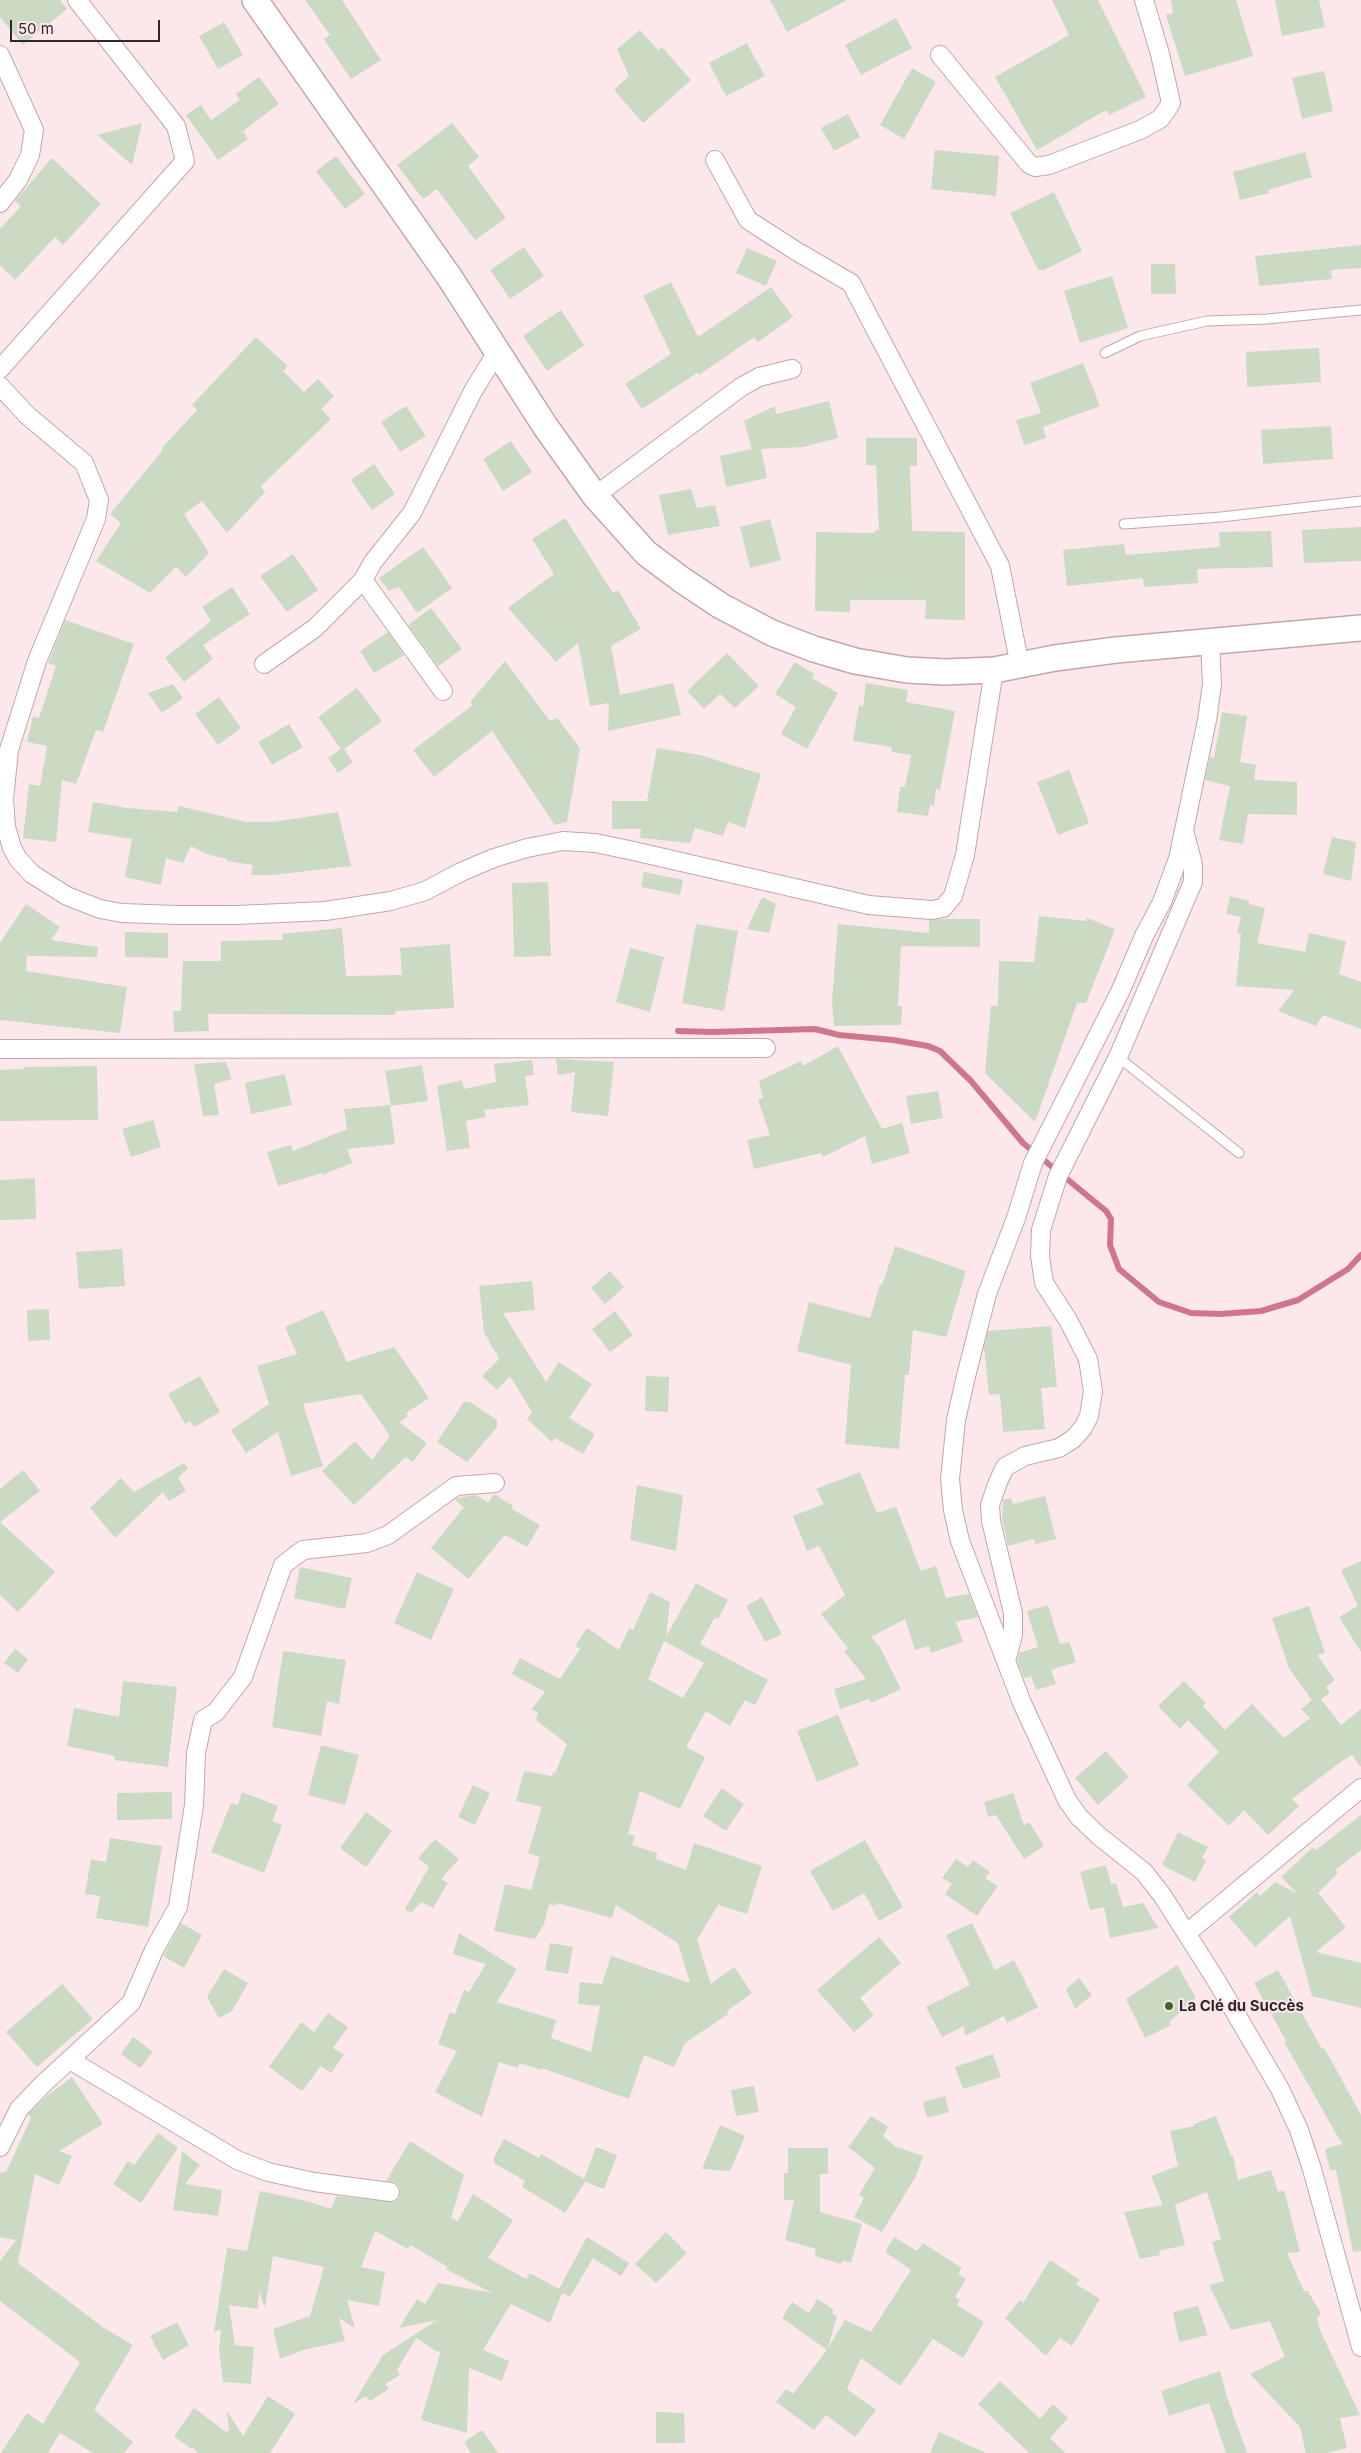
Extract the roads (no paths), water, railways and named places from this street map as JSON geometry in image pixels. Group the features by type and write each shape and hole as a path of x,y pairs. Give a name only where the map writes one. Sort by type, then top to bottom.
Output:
{"street":[{"path":"0,369 185,161 176,126 76,0"},
{"path":"255,0 450,278 545,426 595,496 646,553 674,575 721,606 772,633 814,649 898,668 945,672 994,670 1055,658 1116,650 1361,628"},
{"path":"940,55 1029,164 1035,167 1049,164 1140,130 1160,120 1171,103 1160,54 1144,0"},
{"path":"0,55 34,130 30,155 18,180 0,203"},
{"path":"715,160 748,220 851,283 1000,566 1020,666"},
{"path":"264,664 315,628 363,580 374,562 412,513 473,391 497,352"},
{"path":"595,496 741,387 759,377 792,369"},
{"path":"0,386 27,415 84,463 99,500 96,519 37,660 9,750 4,799 6,827 12,848 32,874 67,896 100,909 168,915 236,915 326,911 354,907 391,901 426,891 461,872 494,858 527,848 563,842 595,843 629,850 869,905 932,910 943,908 954,896 965,855 994,670"},
{"path":"363,580 443,691"},
{"path":"1210,642 1212,684 1185,833 1162,902 1144,936 1116,1001 1032,1163 1016,1218 987,1294 966,1376 951,1456 950,1479 953,1510 960,1541 1022,1703 1067,1800 1079,1817 1098,1836 1144,1872 1162,1895 1251,2038 1280,2089 1299,2130 1361,2346"},
{"path":"1006,1661 1013,1636 1013,1613 991,1521 990,1505 1006,1467 1025,1456 1059,1448 1073,1439 1083,1428 1089,1416 1093,1391 1088,1359 1068,1320 1044,1283 1040,1256 1041,1230 1058,1176 1118,1057 1193,882 1193,864 1185,833"},
{"path":"0,1049 766,1048"},
{"path":"0,2146 19,2109 131,2003 154,1950 178,1907 194,1805 196,1753 203,1720 216,1712 243,1677 283,1565 303,1550 367,1543 388,1535 456,1486 495,1483"},
{"path":"1187,1933 1361,1788"},
{"path":"70,2060 237,2160 268,2172 314,2182 390,2192"}],"lane":[{"path":"1106,353 1140,336 1207,321 1267,319 1361,310"},
{"path":"1124,524 1221,517 1361,501"},
{"path":"1118,1057 1239,1153"}],"waterway":[{"path":"678,1031 815,1029 839,1035 893,1040 928,1046 940,1051 971,1081 1023,1143 1106,1211 1111,1219 1110,1245 1119,1269 1159,1302 1191,1313 1220,1314 1261,1311 1298,1300 1348,1269 1361,1255"}],"place":[{"name":"La Clé du Succès","path":"1169,2006"}]}
